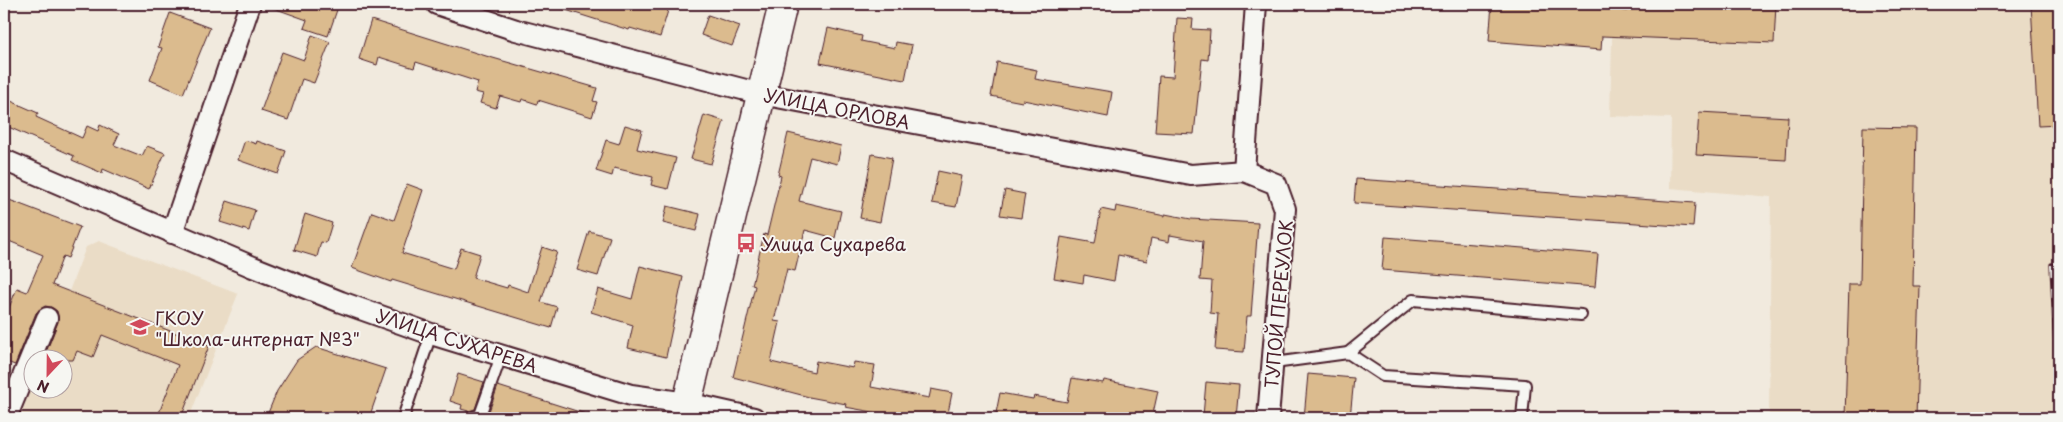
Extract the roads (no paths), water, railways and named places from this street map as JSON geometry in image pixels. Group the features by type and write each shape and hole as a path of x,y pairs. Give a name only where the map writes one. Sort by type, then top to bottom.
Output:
{"main road":[{"path":"686,410 783,4"}],"street":[{"path":"172,233 250,4"},
{"name":"УЛИЦА ОРЛОВА","path":"437,4 516,30 761,94 1191,175 1244,171"},
{"path":"1244,171 1256,4"},
{"name":"УЛИЦА СУХАРЕВА","path":"4,160 172,233 342,302 431,334 686,410 754,418"},
{"name":"ТУПОЙ ПЕРЕУЛОК","path":"1244,171 1276,184 1286,209 1268,418"},
{"path":"6,418 47,318"}],"lane":[{"path":"1274,363 1348,354 1413,300 1581,315"},
{"path":"402,418 431,334"},
{"path":"1348,354 1383,376 1525,385 1522,418"},
{"path":"469,418 480,415 501,356"}],"railway":[{"path":"2052,265 2059,406"}],"place":[{"name":"Улица Сухарева","path":"746,243"},
{"name":"ГКОУ \"Школа-интернат №3\"","path":"140,327"}]}
